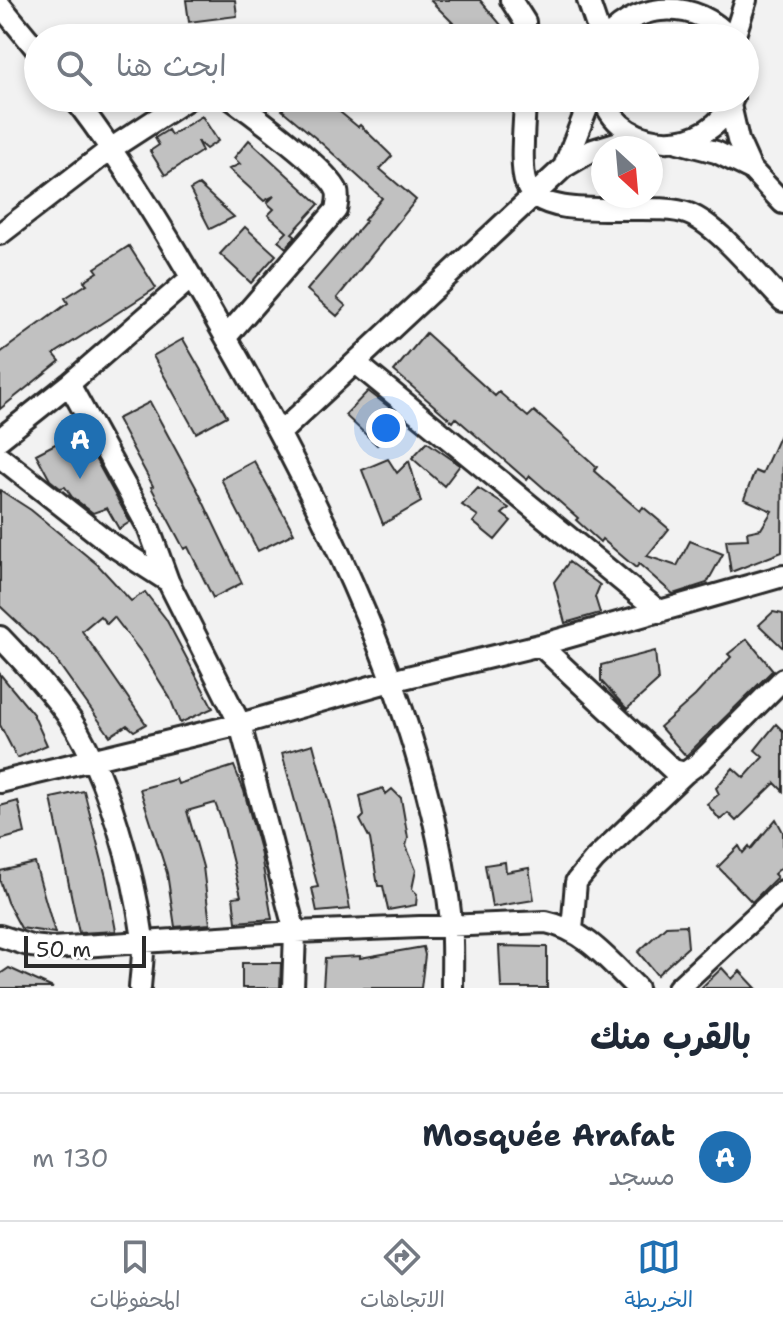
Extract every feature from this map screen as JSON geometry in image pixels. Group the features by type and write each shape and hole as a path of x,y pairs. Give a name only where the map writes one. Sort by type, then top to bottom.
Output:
{"street":[{"path":"511,0 525,24"},
{"path":"588,0 598,24"},
{"path":"737,24 746,0"},
{"path":"616,24 641,2 673,1 709,5 721,24"},
{"path":"0,5 24,34"},
{"path":"85,112 112,148 192,277 280,433 347,573 391,681 419,770 442,862 451,924 452,988"},
{"path":"0,234 112,148 167,112"},
{"path":"226,337 336,210 338,200 331,182 248,112"},
{"path":"525,112 524,174 532,195 547,203 566,207 684,212 710,227 783,301"},
{"path":"564,167 586,112"},
{"path":"612,112 619,123 638,136"},
{"path":"678,142 699,135 717,123 725,112"},
{"path":"734,112 738,140 751,169 783,203"},
{"path":"663,142 678,142 716,152 751,169"},
{"path":"280,433 532,195 564,167 591,151"},
{"path":"0,439 69,384 192,277"},
{"path":"356,363 660,612"},
{"path":"69,384 149,529 168,581 240,724 295,932 293,988"},
{"path":"0,457 112,545 168,581"},
{"path":"0,782 240,724 391,681 540,645 783,576"},
{"path":"0,637 39,678 72,722 92,758 124,849 143,942 140,988"},
{"path":"540,645 673,770 685,773"},
{"path":"572,930 576,882 595,859 699,763 783,679"},
{"path":"678,988 783,891"},
{"path":"0,936 31,946 52,948 295,932 546,922 572,930 585,938 637,988"}],"building":[{"path":"186,0 235,0 237,16 189,22"},
{"path":"430,0 480,0 500,24 454,24"},
{"path":"284,112 340,112 358,127 360,125 392,156 380,169 416,200 337,298 346,306 337,316 307,290 382,198"},
{"path":"202,116 218,141 206,149 197,141 202,151 165,175 150,151 159,145 155,138 168,130 171,135"},
{"path":"249,140 319,204 292,233 296,236 286,248 278,241 287,232 268,215 274,209 267,203 274,196 264,201 229,169 240,164 234,158"},
{"path":"199,185 234,217 210,229 190,190"},
{"path":"245,227 276,255 251,283 220,254"},
{"path":"129,246 156,288 54,354 60,361 0,409 0,353 68,303 65,298 87,284 84,281 98,272 95,268"},
{"path":"426,333 495,396 499,392 528,417 534,411 597,467 594,471 640,511 643,507 669,529 647,556 677,566 690,541 723,554 707,583 673,594 639,564 636,568 602,539 600,542 530,476 527,480 456,418 453,422 394,371"},
{"path":"183,339 227,416 196,433 153,356"},
{"path":"368,391 402,417 377,445 345,415"},
{"path":"150,402 198,491 242,583 213,598 117,419"},
{"path":"783,428 782,552 731,572 726,540 748,539 747,532 761,529 772,511 744,499 755,471 762,474"},
{"path":"80,431 130,522 119,529 107,508 93,513 72,497 65,487 60,488 50,480 36,454"},
{"path":"427,442 460,465 444,486 412,458"},
{"path":"388,459 397,473 409,461 421,502 383,524 362,470"},
{"path":"254,461 294,533 258,551 221,479"},
{"path":"478,488 509,508 502,514 511,521 495,540 473,522 478,516 462,505"},
{"path":"0,490 31,510 98,565 131,601 145,592 166,619 213,708 180,723 170,698 144,656 114,617 107,624 100,616 82,631 146,724 134,731 127,725 110,736 53,656 0,606"},
{"path":"569,562 600,585 595,597 600,613 565,623 554,582"},
{"path":"773,612 783,614 783,648 759,625"},
{"path":"747,639 773,670 686,756 660,727 695,696 731,657 728,654"},
{"path":"655,651 658,681 627,709 601,681 601,665"},
{"path":"0,674 33,714 47,745 17,758 0,725"},
{"path":"776,724 783,731 783,791 775,783 736,821 728,813 720,820 707,804 719,794 716,788 733,768 744,778 763,757 755,750"},
{"path":"313,744 336,830 350,909 317,912 312,888 318,887 282,753"},
{"path":"234,766 260,850 272,919 236,922 233,897 241,896 215,803 187,811 203,867 210,924 175,927 167,873 140,789 176,779 178,784"},
{"path":"383,788 386,794 392,789 401,798 408,838 406,846 416,870 412,889 417,894 416,905 388,910 383,886 378,886 370,839 360,820 364,816 360,796"},
{"path":"84,791 116,931 79,933 51,798"},
{"path":"18,801 25,833 0,840 0,806"},
{"path":"776,819 783,832 783,866 774,874 777,877 752,902 718,867 739,846 743,853 749,846 751,849"},
{"path":"505,862 506,872 529,868 534,900 492,907 485,865"},
{"path":"35,863 55,933 21,928 0,881 0,871"},
{"path":"686,925 688,947 657,975 638,952 666,926"},
{"path":"499,946 547,947 547,988 501,988"},
{"path":"423,947 421,988 323,988 325,958 360,958"},
{"path":"242,963 281,963 280,988 242,988"},
{"path":"9,968 53,988 0,988 0,974"},
{"path":"722,968 732,979 740,971 756,988 701,988"}],"place":[{"name":"Mosquée Arafat","path":"80,479"}]}
